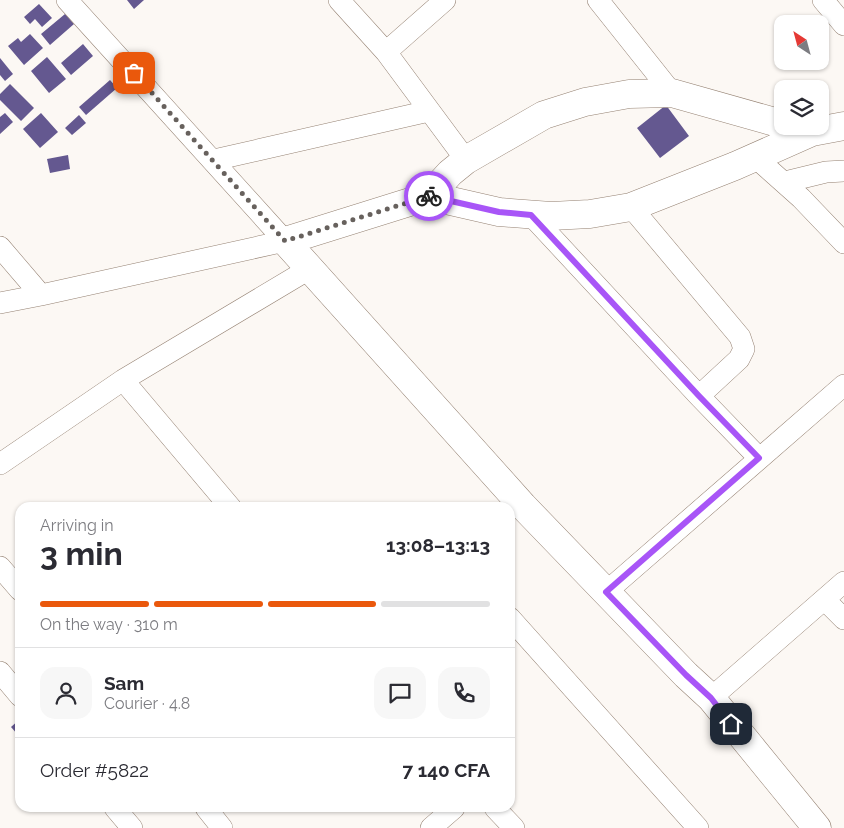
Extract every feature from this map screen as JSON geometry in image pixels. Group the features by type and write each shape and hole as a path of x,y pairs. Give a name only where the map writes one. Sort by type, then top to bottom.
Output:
{"street":[{"path":"67,0 214,160 507,502"},
{"path":"339,0 386,52 466,160"},
{"path":"386,52 444,0"},
{"path":"598,0 672,93"},
{"path":"823,0 844,25"},
{"path":"430,196 450,173 466,160 544,115 585,102 629,94 672,93 774,122"},
{"path":"214,160 430,111"},
{"path":"829,127 844,126"},
{"path":"0,303 285,241 430,196 499,212 531,215 590,214 632,207 755,157 791,135"},
{"path":"755,157 785,182 844,243"},
{"path":"785,182 826,172 844,171"},
{"path":"632,207 740,337 744,349 739,359 699,396"},
{"path":"531,215 759,458"},
{"path":"0,247 41,295"},
{"path":"0,464 123,380 309,270"},
{"path":"123,380 226,502"},
{"path":"606,592 844,385"},
{"path":"516,512 606,592 686,675 711,698 817,828"},
{"path":"0,567 15,584"},
{"path":"711,698 844,582"},
{"path":"825,600 844,619"},
{"path":"515,624 698,828"},
{"path":"0,672 15,690"},
{"path":"118,812 132,828"},
{"path":"209,812 222,828"},
{"path":"431,828 449,812"},
{"path":"499,812 514,828"}],"building":[{"path":"127,0 144,0 134,9"},
{"path":"39,4 52,18 42,27 35,19 30,24 24,17"},
{"path":"65,14 74,24 50,45 41,34"},
{"path":"30,34 43,48 24,65 8,46 18,38 21,42"},
{"path":"83,44 93,56 71,75 61,63"},
{"path":"47,57 66,79 49,93 31,71"},
{"path":"0,58 13,74 5,81 0,75"},
{"path":"110,80 117,88 86,115 79,107"},
{"path":"10,84 34,108 21,121 0,100 0,94"},
{"path":"666,105 689,136 660,158 637,128"},
{"path":"5,113 13,122 0,134 0,117"},
{"path":"41,113 58,132 40,148 23,129"},
{"path":"79,115 86,123 72,135 65,128"},
{"path":"68,155 70,169 50,173 47,159"},
{"path":"15,723 15,732 11,727"}],"way so far":[{"path":"134,73 285,241 429,196"}],"route":[{"path":"429,196 499,212 531,215 759,458 606,592 686,675 711,698 731,724"}]}
